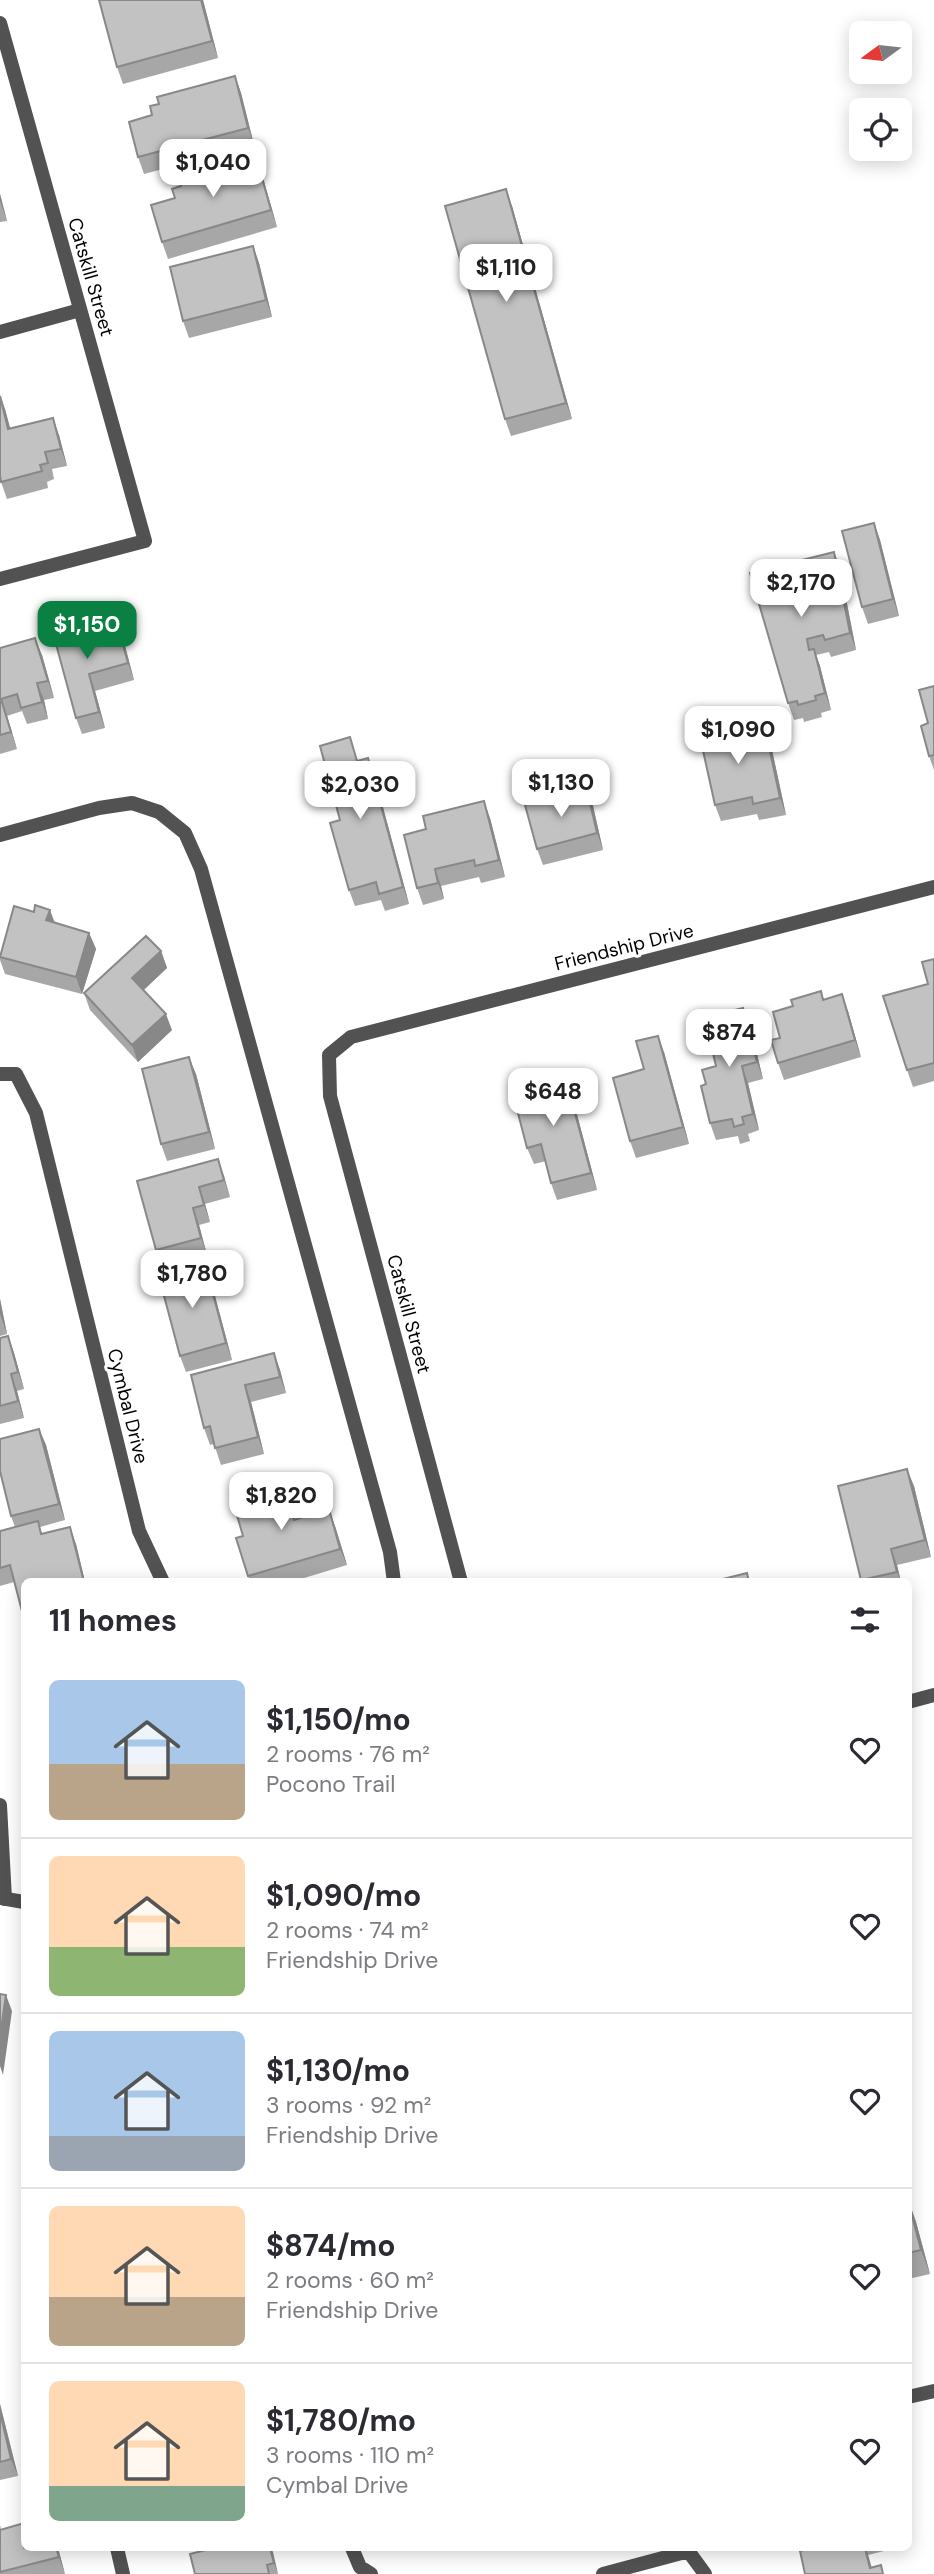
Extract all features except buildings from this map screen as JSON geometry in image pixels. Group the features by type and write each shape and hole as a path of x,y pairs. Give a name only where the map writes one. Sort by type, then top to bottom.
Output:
{"street":[{"name":"Catskill Street","path":"0,23 5,63 80,310 145,541 0,579"},
{"path":"0,332 80,310"},
{"path":"0,835 99,808 132,803 159,811 185,833 201,869 390,1552 393,1578"},
{"name":"Friendship Drive","path":"328,1055 351,1037 934,887"},
{"name":"Catskill Street","path":"328,1055 330,1096 460,1578"},
{"name":"Cymbal Drive","path":"0,1074 16,1074 36,1113 139,1531 161,1578"},
{"path":"912,1701 934,1695"},
{"path":"0,1805 3,1899 21,1902"},
{"path":"912,2396 933,2391"},
{"path":"118,2551 123,2574"},
{"path":"353,2551 360,2567 371,2574"},
{"path":"604,2574 684,2551"},
{"path":"689,2551 705,2574"}]}
